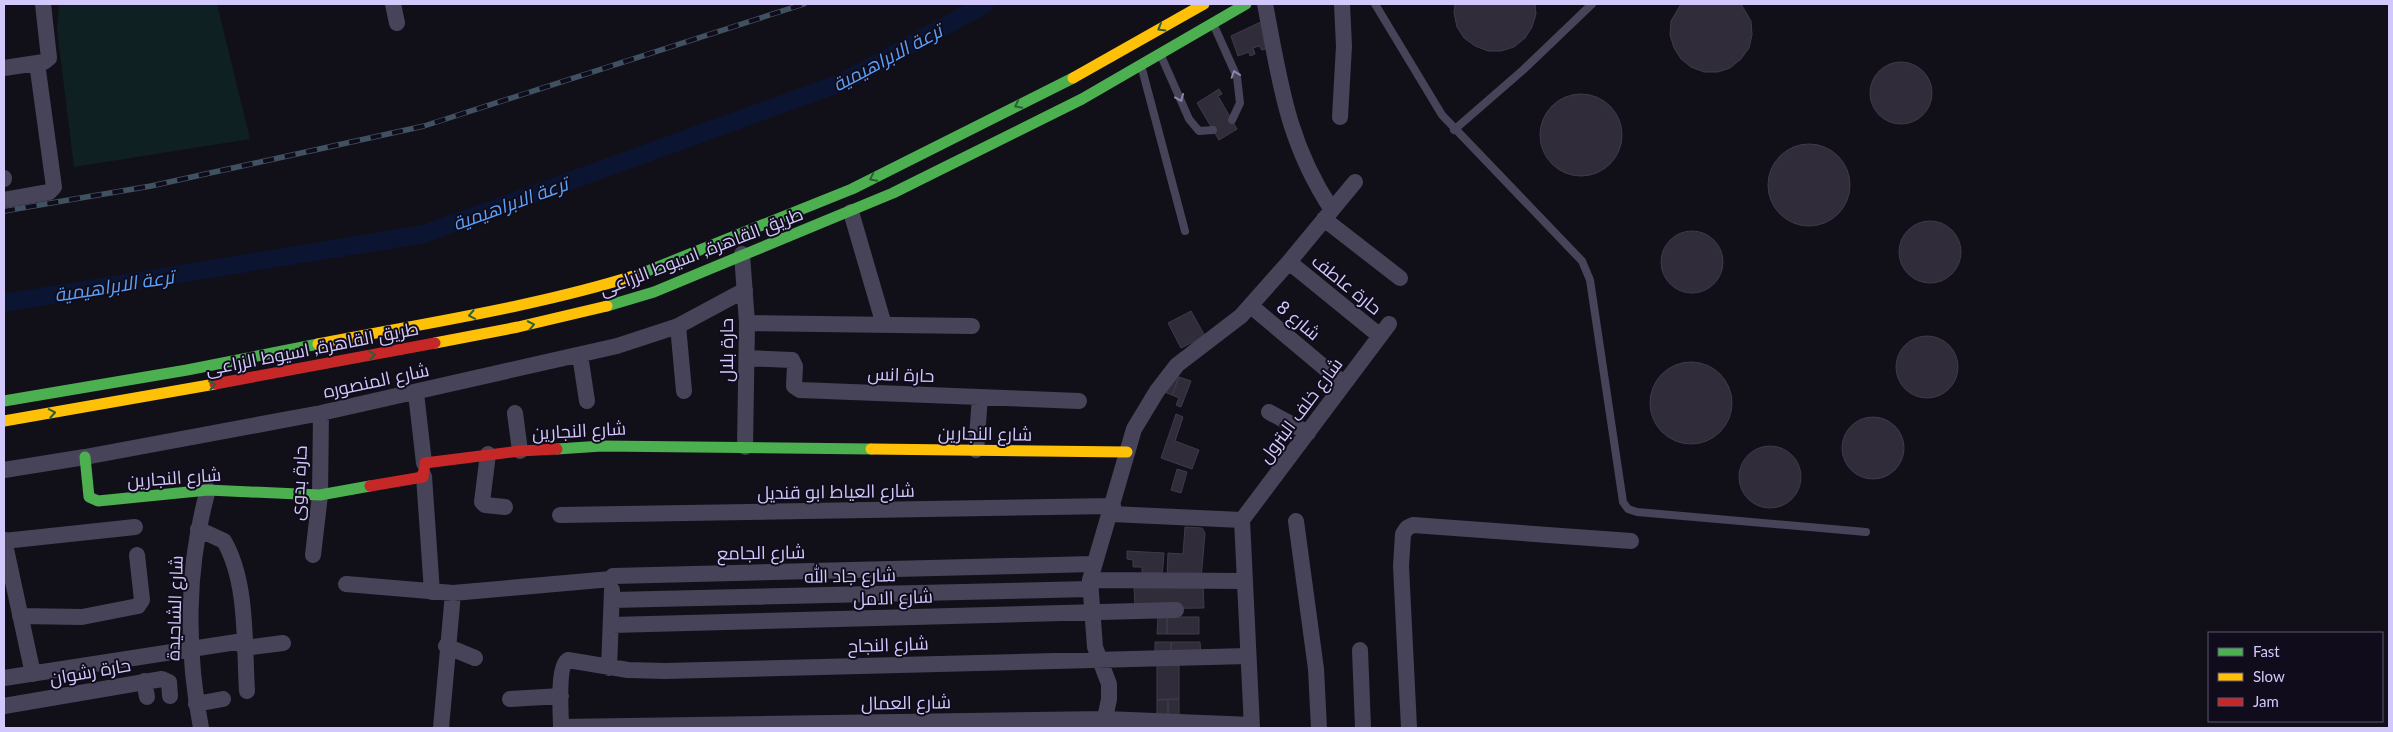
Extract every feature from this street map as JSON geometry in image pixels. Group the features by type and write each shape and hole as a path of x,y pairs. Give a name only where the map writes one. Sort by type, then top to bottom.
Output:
{"main road":[{"name":"طريق القاهرة, اسيوط الزراعى","path":"4,401 187,370 525,304 608,284 657,267 852,189 1207,12 1246,4"},
{"name":"طريق القاهرة, اسيوط الزراعى","path":"4,422 193,389 571,316 654,292 742,254 851,212 1082,100 1160,54 1207,12"},
{"name":"شارع النجارين","path":"85,457 89,497 93,500 208,490 338,493 424,469 488,454 602,446 744,446 1128,452"}],"street":[{"path":"4,200 49,192 54,187 43,58 43,4"},
{"path":"393,4 397,22"},
{"path":"1265,4 1291,127 1328,214 1400,278"},
{"path":"1340,116 1344,46 1342,4"},
{"path":"4,68 43,58"},
{"path":"1104,724 1110,699 1110,684 1095,647 1091,611 1091,578 1139,418 1167,378 1188,355 1228,329 1251,306 1355,182"},
{"path":"851,212 884,325"},
{"name":"حارة بلال","path":"742,254 747,323 744,446"},
{"name":"حارة عاطف","path":"1289,262 1385,330"},
{"name":"شارع المنصوره","path":"4,470 85,457 321,413 416,393 638,341 678,326 745,290"},
{"name":"شارع 8","path":"1251,306 1344,384"},
{"path":"747,323 972,326"},
{"path":"678,326 684,391"},
{"name":"شارع خلف البترول","path":"1242,520 1385,330"},
{"path":"580,355 587,401"},
{"name":"حارة انس","path":"747,358 792,360 795,366 794,386 798,390 1078,401"},
{"path":"416,393 424,469 432,592"},
{"path":"976,450 980,397"},
{"path":"1269,412 1308,433"},
{"name":"حارة بدوى","path":"313,554 320,494 321,413"},
{"path":"515,413 520,451"},
{"path":"488,454 482,502 485,505 504,508"},
{"name":"شارع الشاحيدة","path":"201,728 196,704 190,650 192,582 198,529 208,490"},
{"name":"شارع العياط ابو قنديل","path":"560,516 1112,510 1242,520"},
{"path":"1242,520 1252,727"},
{"path":"1296,521 1316,669 1319,728"},
{"path":"1409,728 1401,566 1403,534 1407,528 1414,525 1631,540"},
{"path":"33,674 4,540 135,527"},
{"path":"198,529 221,538 227,546 238,584 247,691"},
{"path":"20,616 82,617 138,606 142,596 137,555"},
{"name":"شارع الجامع","path":"346,584 453,593 612,578 614,576 1091,578"},
{"path":"609,668 612,578"},
{"name":"شارع جاد الله","path":"612,600 1091,578 1245,581"},
{"path":"441,728 446,646 453,593"},
{"name":"شارع الامل","path":"611,625 1176,610"},
{"path":"4,678 190,650 243,644 283,643"},
{"path":"446,646 475,658"},
{"path":"1360,650 1364,728"},
{"name":"شارع النجاح","path":"560,696 563,666 566,661 571,660 609,668 665,671 1098,658 1248,656"},
{"name":"حارة رشوان","path":"4,706 146,689 167,680 170,696"},
{"path":"510,699 560,696 562,728"},
{"path":"196,704 224,699"},
{"name":"شارع العمال","path":"562,728 1104,724 1252,727"}],"lane":[{"path":"1375,4 1442,115 1454,130 1582,261 1590,280 1623,502 1628,509 1637,512 1866,532"},
{"path":"1454,130 1523,70 1592,4"},
{"path":"1207,12 1237,77 1240,103 1232,120"},
{"path":"1160,54 1189,119 1199,131 1213,130"},
{"path":"1141,65 1185,231"}],"shaded area":[{"path":"59,4 217,4 250,139 74,167 57,29"}],"building":[{"path":"1455,4 1535,4 1536,14 1532,27 1525,38 1514,47 1501,51 1488,51 1475,46 1464,38 1457,27 1454,13"},
{"path":"1681,4 1741,4 1751,21 1752,35 1749,48 1741,59 1730,68 1718,72 1704,72 1691,67 1681,59 1674,48 1670,35 1671,21"},
{"path":"1267,19 1272,47 1262,50 1259,46 1253,48 1255,54 1250,56 1249,52 1238,56 1231,36"},
{"path":"1901,62 1913,64 1923,71 1930,81 1932,93 1930,105 1923,115 1913,122 1901,124 1889,122 1879,115 1872,105 1870,93 1872,81 1879,71 1889,64"},
{"path":"1219,89 1222,94 1218,96 1237,129 1219,140 1197,103"},
{"path":"1581,94 1597,97 1610,106 1619,119 1622,135 1619,151 1610,164 1597,173 1581,176 1565,173 1552,164 1543,151 1540,135 1543,119 1552,106 1565,97"},
{"path":"1809,144 1825,147 1838,156 1847,169 1850,185 1847,201 1838,214 1825,223 1809,226 1793,223 1780,214 1771,201 1768,185 1771,169 1780,156 1793,147"},
{"path":"1930,221 1942,223 1952,230 1959,240 1961,252 1959,264 1952,274 1942,281 1930,283 1918,281 1908,274 1901,264 1899,252 1901,240 1908,230 1918,223"},
{"path":"1692,231 1704,233 1714,240 1721,250 1723,262 1721,274 1714,284 1704,291 1692,293 1680,291 1670,284 1663,274 1661,262 1663,250 1670,240 1680,233"},
{"path":"1191,311 1205,336 1181,348 1168,323"},
{"path":"1927,336 1939,338 1949,345 1956,355 1958,367 1956,379 1949,389 1939,396 1927,398 1915,396 1905,389 1898,379 1896,367 1898,355 1905,345 1915,338"},
{"path":"1691,362 1707,365 1720,374 1729,387 1732,403 1729,419 1720,432 1707,441 1691,444 1675,441 1662,432 1653,419 1650,403 1653,387 1662,374 1675,365"},
{"path":"1171,374 1179,377 1172,395 1162,391"},
{"path":"1179,377 1191,381 1181,407 1176,405 1179,398 1172,395"},
{"path":"1176,414 1183,417 1175,441 1199,450 1192,469 1161,458"},
{"path":"1873,417 1885,419 1895,426 1902,436 1904,448 1902,460 1895,470 1885,477 1873,479 1861,477 1851,470 1844,460 1842,448 1844,436 1851,426 1861,419"},
{"path":"1770,446 1782,448 1792,455 1799,465 1801,477 1799,489 1792,499 1782,506 1770,508 1758,506 1748,499 1741,489 1739,477 1741,465 1748,455 1758,448"},
{"path":"1177,469 1187,472 1181,493 1171,490"},
{"path":"1185,527 1202,528 1205,533 1201,579 1167,578 1168,553 1183,554"},
{"path":"1127,551 1164,553 1162,577 1142,576 1142,567 1133,567 1133,560 1127,559"},
{"path":"1203,585 1204,608 1135,609 1134,586"},
{"path":"1158,617 1167,617 1167,634 1157,634"},
{"path":"1167,617 1199,617 1199,634 1167,634"},
{"path":"1155,642 1171,642 1171,655 1155,655"},
{"path":"1171,642 1200,642 1201,655 1171,655"},
{"path":"1157,663 1179,663 1179,699 1157,700"},
{"path":"1168,699 1168,720 1157,720 1157,700"},
{"path":"1168,699 1179,699 1179,720 1168,720"}],"waterway":[{"name":"ترعة الابراهيمية","path":"4,303 424,234 843,82 985,4"}],"railway":[{"path":"4,211 151,186 424,126 804,4"}],"traffic: fast":[{"path":"607,306 654,292 893,193 1082,99 1246,4"},
{"path":"640,274 852,189 1073,78"},
{"path":"4,401 187,370 318,344"},
{"path":"557,449 602,446 871,449"},
{"path":"85,457 89,497 98,501 208,490 320,495 370,486"}],"traffic: slow":[{"path":"1073,78 1204,4"},
{"path":"318,344 520,305 600,286 640,274"},
{"path":"435,343 518,327 607,306"},
{"path":"4,421 215,384"},
{"path":"871,449 1127,452"}],"traffic: jam":[{"path":"215,384 435,343"},
{"path":"370,486 423,477 425,463 520,451 557,449"}]}
